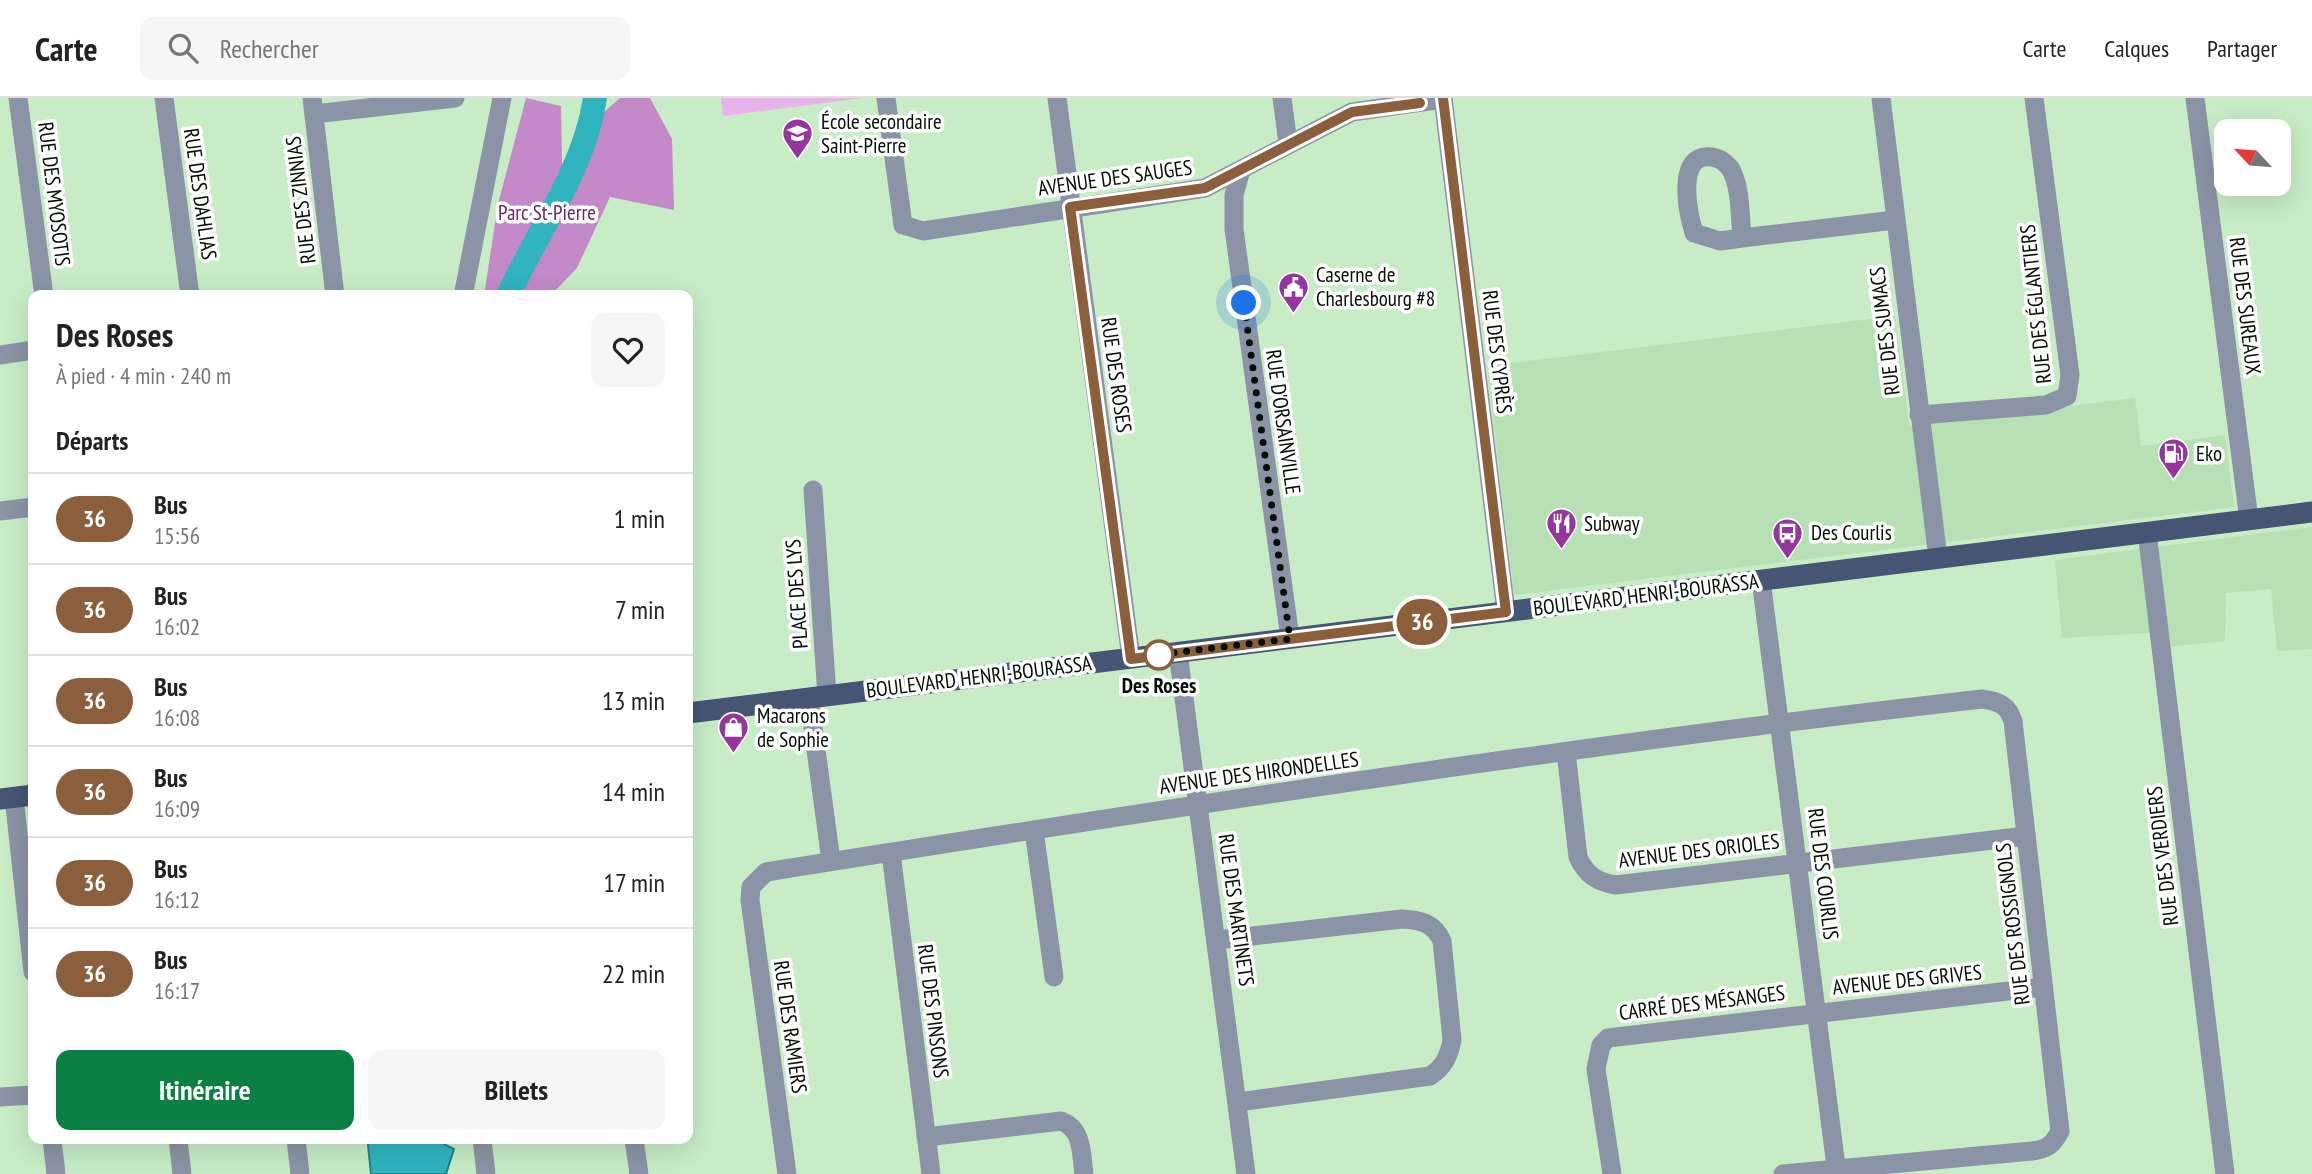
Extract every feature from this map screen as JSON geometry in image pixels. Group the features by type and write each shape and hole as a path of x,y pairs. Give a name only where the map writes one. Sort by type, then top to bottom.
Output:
{"main road":[{"name":"BOULEVARD HENRI-BOURASSA","path":"693,712 2312,512"}],"street":[{"name":"RUE DES MYOSOTIS","path":"18,98 43,290"},
{"name":"RUE DES DAHLIAS","path":"164,98 189,290"},
{"path":"313,106 455,98"},
{"path":"464,290 501,98"},
{"name":"AVENUE DES SAUGES","path":"886,98 903,225 923,232 1205,188 1352,112 1443,99"},
{"name":"RUE DES ROSES","path":"1057,98 1131,659"},
{"path":"1282,98 1288,143"},
{"name":"RUE DES SUMACS","path":"1881,98 1938,558"},
{"name":"RUE DES ÉGLANTIERS","path":"1919,415 2046,405 2067,396 2070,375 2034,98"},
{"name":"RUE DES SUREAUX","path":"2195,98 2249,520"},
{"name":"RUE DES CYPRÈS","path":"1443,99 1506,612"},
{"name":"RUE DES ZINNIAS","path":"313,106 334,290"},
{"name":"RUE D'ORSAINVILLE","path":"1241,170 1234,195 1234,229 1290,639"},
{"path":"1742,238 1895,220"},
{"path":"0,355 28,351"},
{"name":"PLACE DES LYS","path":"813,490 818,697 831,861"},
{"path":"0,511 28,508"},
{"name":"RUE DES VERDIERS","path":"2147,532 2225,1174"},
{"name":"RUE DES COURLIS","path":"1761,580 1837,1172"},
{"name":"RUE DES MARTINETS","path":"1178,652 1246,1174"},
{"name":"RUE DES ROSSIGNOLS","path":"1781,722 1982,699 2003,704 2010,711 2013,721 2060,1131 2055,1141 2046,1149 1837,1172"},
{"name":"AVENUE DES HIRONDELLES","path":"751,887 766,872 831,861 1198,804 1781,722"},
{"name":"AVENUE DES ORIOLES","path":"1566,752 1578,857 1583,869 1603,883 1616,885 2026,836"},
{"path":"16,797 28,921"},
{"path":"1034,830 1054,977"},
{"name":"RUE DES PINSONS","path":"891,853 931,1174"},
{"name":"RUE DES RAMIERS","path":"751,887 752,916 787,1174"},
{"path":"1217,940 1402,919 1428,924 1437,930 1442,941 1452,1040 1450,1053 1439,1070 1430,1076 1238,1102"},
{"name":"AVENUE DES GRIVES","path":"1818,1013 2043,987"},
{"name":"CARRÉ DES MÉSANGES","path":"1612,1174 1596,1069 1601,1045 1608,1038 1818,1013"},
{"path":"0,1097 28,1095"},
{"path":"926,1137 1061,1121 1071,1125 1077,1133 1084,1174"},
{"path":"53,1144 56,1174"},
{"path":"179,1144 182,1174"},
{"path":"297,1144 300,1174"},
{"path":"483,1144 486,1174"},
{"path":"635,1144 639,1174"},
{"path":"1783,1174 1837,1172"}],"shaded area":[{"path":"721,98 863,98 723,116"},
{"path":"1895,316 1909,426 2135,398 2141,446 2225,435 2234,507 1514,595 1487,366"},
{"path":"2312,527 2312,649 2277,651 2271,589 2226,593 2225,641 2167,647 2164,632 2062,638 2055,560"}],"green space":[{"name":"Parc St-Pierre","path":"526,98 561,106 562,164 587,127 620,98 650,98 672,139 674,210 610,197 577,268 556,290 485,290 498,204"}],"water":[{"path":"444,1144 454,1149 446,1174 371,1174 368,1145"}],"waterway":[{"path":"511,290 571,176 581,151 595,98"}],"bus line":[{"name":"36","path":"1420,103 1352,112 1205,188 1070,207 1131,659 1506,612 1443,98"}],"place":[{"name":"École secondaire Saint-Pierre","path":"798,161"},
{"name":"Caserne de Charlesbourg #8","path":"1293,314"},
{"name":"Eko","path":"2173,481"},
{"name":"Subway","path":"1561,551"},
{"name":"Des Courlis","path":"1788,560"},
{"name":"Des Roses","path":"1159,655"},
{"name":"Macarons de Sophie","path":"734,755"}],"route":[{"path":"1159,655 1154,655 1290,639 1244,303"}]}
